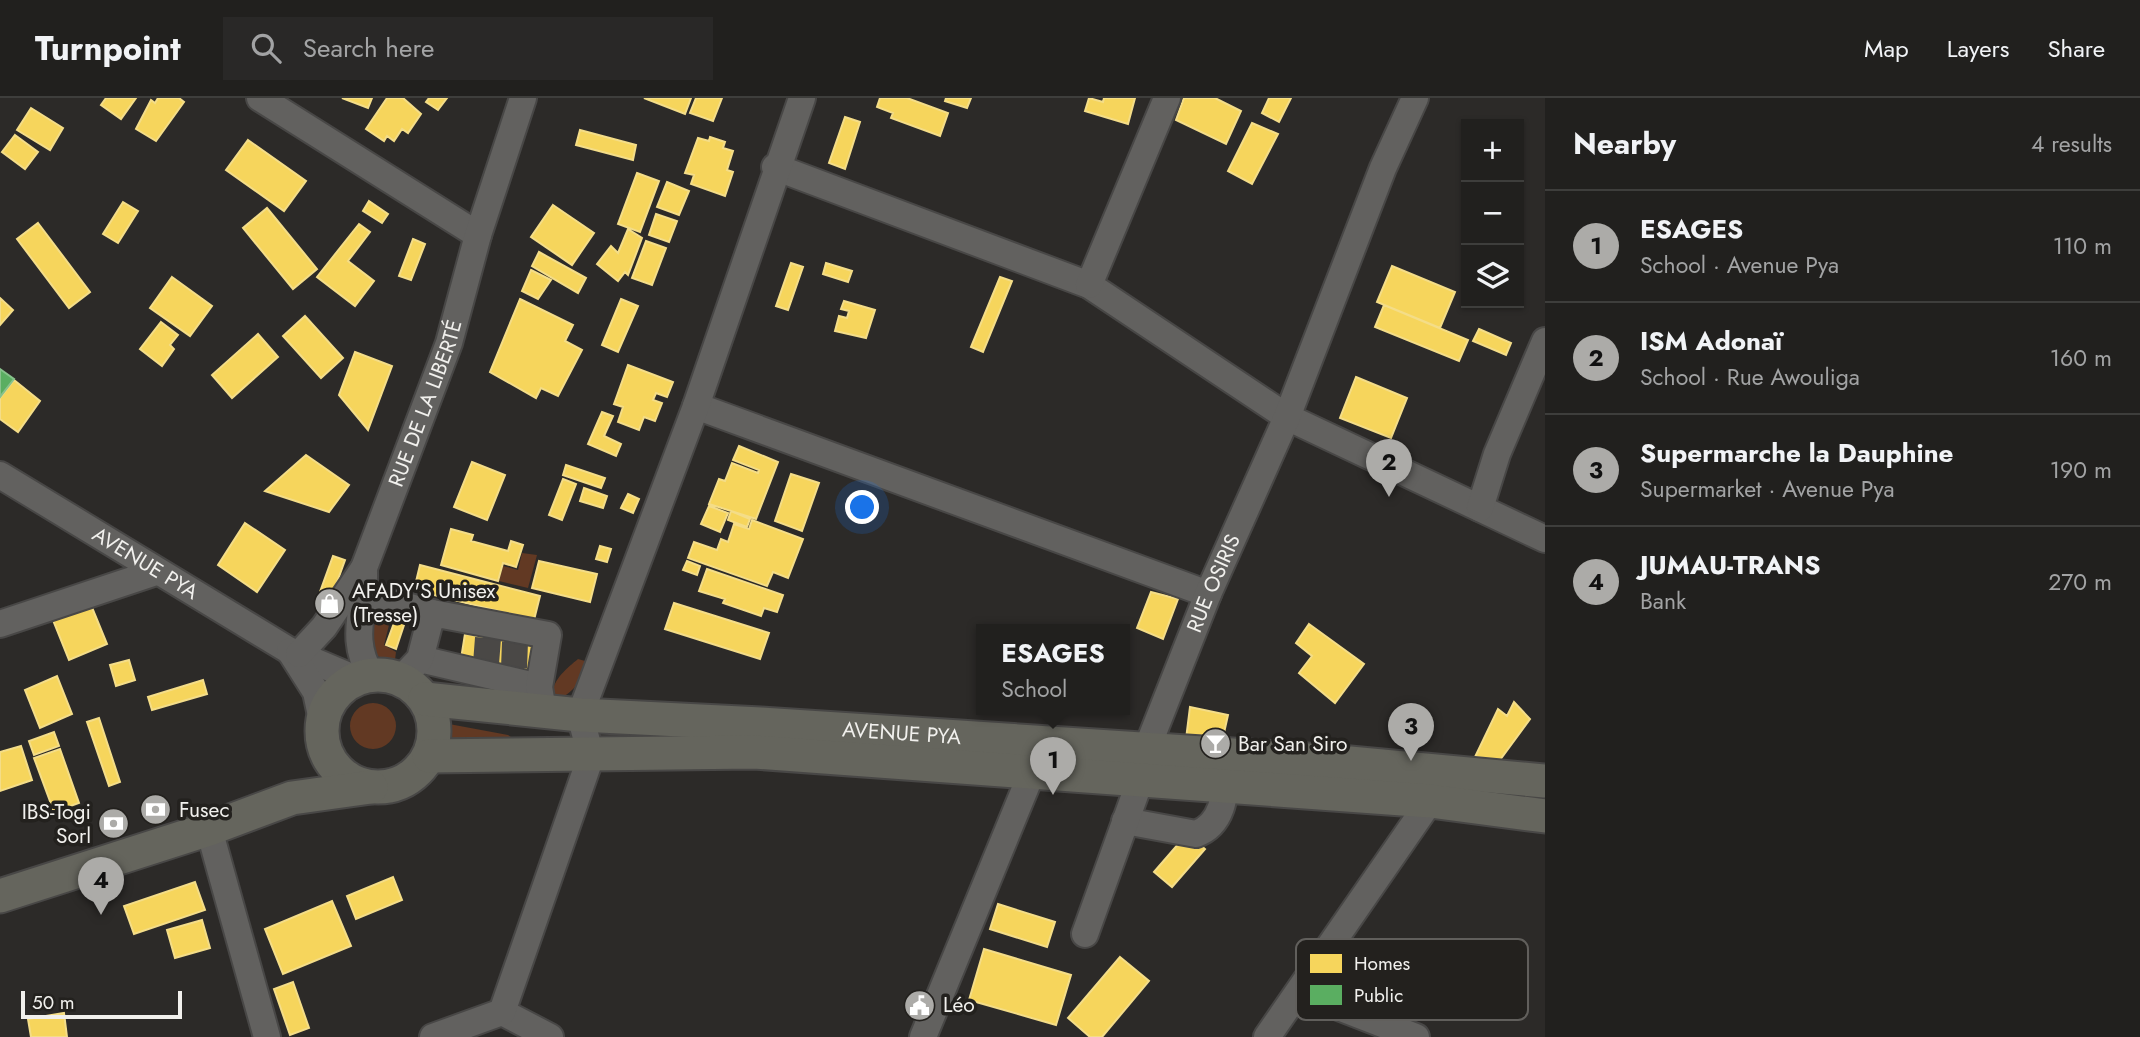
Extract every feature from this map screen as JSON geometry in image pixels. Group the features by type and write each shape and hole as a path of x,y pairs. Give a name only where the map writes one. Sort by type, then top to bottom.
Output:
{"main road":[{"name":"AVENUE PYA","path":"395,678 541,699 580,715 799,726 1143,765 1227,771 1545,816"},
{"path":"0,896 209,829 292,798 388,786 405,781 429,756 435,737 433,717 395,678 340,690 328,706 323,725 325,749 332,763 349,779 371,787"},
{"name":"AVENUE PYA","path":"429,756 754,752 1032,772 1143,765"},
{"name":"AVENUE PYA","path":"1227,771 1339,762 1545,781"},
{"path":"292,798 332,763"}],"street":[{"path":"260,98 478,235"},
{"name":"RUE DE LA LIBERTÉ","path":"364,568 449,342 478,235 523,98"},
{"path":"502,1012 591,756 580,715 696,406 775,167 802,98"},
{"path":"1089,285 1167,98"},
{"name":"RUE OSIRIS","path":"1085,934 1143,765 1208,594 1287,416 1383,168 1415,98"},
{"path":"775,167 1089,285 1287,416 1545,539"},
{"path":"1480,508 1497,454 1545,341"},
{"path":"696,406 1208,594"},
{"name":"AVENUE PYA","path":"0,475 156,572 295,652 395,678 487,650"},
{"path":"364,568 366,595 358,645 361,659 395,678 432,613"},
{"path":"323,725 316,692 295,652 324,627 364,568"},
{"path":"0,624 156,572"},
{"path":"366,595 432,613 487,650 541,699"},
{"path":"487,650 516,636 548,635 541,699"},
{"path":"1125,821 1196,834 1207,830 1218,820 1227,771"},
{"path":"923,1037 1032,772"},
{"path":"1336,939 1430,801"},
{"path":"209,829 267,1037"},
{"path":"1267,1037 1296,997"},
{"path":"433,1037 502,1012 550,1037"},
{"path":"1372,1020 1416,1037"}],"shaded area":[{"path":"522,553 537,555 528,588 499,581 503,566 518,570"},
{"path":"380,609 392,613 384,645 396,652 395,660 383,660 372,651 372,632"},
{"path":"578,659 585,661 580,681 571,691 554,702 555,683"},
{"path":"373,703 389,710 396,726 389,742 373,749 357,742 350,726 357,710"},
{"path":"449,724 511,737 450,740 447,739"}],"building: Homes":[{"path":"106,98 136,98 121,119 101,105"},
{"path":"158,98 179,98 184,102 156,141 136,129 151,100 155,103"},
{"path":"342,98 372,98 368,108"},
{"path":"387,98 403,98 421,114 408,133 402,129 394,141 387,136 384,141 366,129"},
{"path":"429,98 447,98 438,110 426,102"},
{"path":"644,98 691,98 685,114"},
{"path":"696,98 722,98 713,121 690,113"},
{"path":"880,98 907,98 948,113 940,136 891,118 893,113 877,107"},
{"path":"946,98 971,98 967,108 945,101"},
{"path":"1089,98 1103,102 1104,98 1135,98 1128,124 1085,111"},
{"path":"1184,98 1215,98 1241,111 1226,144 1176,120"},
{"path":"1269,98 1291,98 1279,122 1262,113"},
{"path":"31,108 63,128 50,150 17,130"},
{"path":"845,117 860,122 845,169 829,163"},
{"path":"1252,123 1278,134 1252,184 1228,171"},
{"path":"580,130 636,145 633,160 576,145"},
{"path":"15,135 38,152 25,169 2,152"},
{"path":"710,137 725,142 723,148 733,151 727,170 733,172 725,196 691,184 694,175 685,173 698,138 709,141"},
{"path":"248,140 306,181 284,211 226,170"},
{"path":"637,173 659,181 640,232 618,224"},
{"path":"667,182 689,191 679,215 657,207"},
{"path":"369,201 388,214 382,223 363,211"},
{"path":"123,202 138,211 118,243 103,234"},
{"path":"553,205 594,233 572,265 531,237"},
{"path":"267,208 317,269 293,289 243,228"},
{"path":"656,214 677,221 669,242 649,235"},
{"path":"38,223 90,292 69,308 17,239"},
{"path":"359,224 370,232 348,261 374,281 355,306 317,277"},
{"path":"628,229 642,238 628,275 625,272 618,281 597,264 611,246 618,253"},
{"path":"413,239 425,244 411,280 399,276"},
{"path":"646,241 666,248 652,285 632,278"},
{"path":"539,252 586,278 578,293 532,266"},
{"path":"791,263 803,267 788,310 776,306"},
{"path":"826,263 852,271 848,282 823,274"},
{"path":"1392,266 1455,292 1440,328 1377,302"},
{"path":"531,270 551,280 538,299 522,291"},
{"path":"172,277 212,306 190,336 150,308"},
{"path":"1000,277 1012,281 983,352 971,347"},
{"path":"0,298 13,310 0,325"},
{"path":"520,299 573,325 565,341 582,350 558,396 541,388 536,398 490,372"},
{"path":"621,299 638,306 618,352 602,345"},
{"path":"844,301 875,310 866,338 835,331 839,316 847,318 849,311 841,309"},
{"path":"1384,305 1468,340 1459,361 1375,327"},
{"path":"305,316 343,358 321,378 283,336"},
{"path":"161,322 178,335 170,345 174,349 162,366 140,349"},
{"path":"1479,329 1511,343 1506,355 1473,341"},
{"path":"258,334 278,357 232,398 212,375"},
{"path":"355,352 392,366 368,430 339,395"},
{"path":"628,365 673,382 667,397 656,393 653,400 662,403 655,421 644,417 639,430 618,422 623,407 614,404"},
{"path":"1356,377 1407,398 1391,438 1340,418"},
{"path":"14,380 40,401 18,432 0,419 0,398"},
{"path":"602,412 613,416 604,436 621,444 616,456 588,444"},
{"path":"739,446 778,462 756,519 709,504 719,479 725,481 732,463 758,473 759,470 733,460"},
{"path":"306,455 349,485 329,512 265,491"},
{"path":"472,462 505,475 487,520 454,507"},
{"path":"566,465 605,478 601,488 563,475"},
{"path":"791,474 819,483 802,531 775,521"},
{"path":"563,479 576,484 562,520 549,515"},
{"path":"584,488 607,496 603,508 580,501"},
{"path":"628,494 639,499 633,513 621,508"},
{"path":"709,506 728,513 720,532 701,524"},
{"path":"731,511 750,519 747,527 728,520"},
{"path":"752,520 803,539 788,578 773,572 767,586 688,558 694,542 717,550 721,539 728,542 734,524 749,529"},
{"path":"245,523 285,550 257,592 218,565"},
{"path":"451,529 473,535 471,541 508,551 511,541 523,545 516,567 503,563 498,581 441,565"},
{"path":"600,546 611,549 607,562 596,559"},
{"path":"333,556 345,560 332,596 320,592"},
{"path":"539,561 597,574 590,602 532,588"},
{"path":"687,561 700,566 697,575 683,570"},
{"path":"420,565 540,596 534,620 414,590"},
{"path":"707,569 783,595 777,612 764,608 761,616 723,603 725,599 699,591"},
{"path":"1151,592 1178,599 1163,639 1137,628"},
{"path":"674,603 769,633 760,659 665,629"},
{"path":"91,605 107,644 69,660 53,620"},
{"path":"398,612 407,616 396,649 386,645"},
{"path":"1309,624 1364,664 1335,703 1299,673 1312,656 1296,643"},
{"path":"465,634 543,647 539,672 461,659"},
{"path":"129,660 135,680 116,686 110,665"},
{"path":"57,676 72,714 40,728 25,690"},
{"path":"203,680 207,694 152,710 148,697"},
{"path":"1514,702 1530,719 1500,760 1475,757 1498,709 1507,716"},
{"path":"1190,707 1228,715 1222,742 1186,739"},
{"path":"99,718 120,782 109,786 87,722"},
{"path":"54,732 59,746 34,755 29,741"},
{"path":"21,746 32,780 0,791 0,752"},
{"path":"60,749 79,803 54,812 34,758"},
{"path":"1187,834 1205,849 1172,887 1154,872"},
{"path":"393,877 402,900 356,919 347,896"},
{"path":"195,882 205,910 134,934 124,906"},
{"path":"332,901 351,946 283,974 265,929"},
{"path":"998,904 1055,922 1047,947 990,929"},
{"path":"202,920 210,948 175,958 167,930"},
{"path":"984,949 1071,975 1056,1025 969,1000"},
{"path":"1120,957 1149,981 1102,1037 1090,1037 1068,1018"},
{"path":"293,982 309,1028 290,1035 274,989"},
{"path":"64,1013 67,1037 31,1037 28,1019"}],"building: Public":[{"path":"0,369 14,379 0,397"}],"tunnel":[{"path":"486,664 488,638"},
{"path":"514,668 515,642"}],"place":[{"name":"ISM Adonaï","path":"1389,497"},
{"name":"AFADY'S Unisex (Tresse)","path":"329,603"},
{"name":"Bar San Siro","path":"1215,744"},
{"name":"Supermarche la Dauphine","path":"1411,761"},
{"name":"ESAGES","path":"1053,795"},
{"name":"Fusec","path":"156,810"},
{"name":"IBS-Togi Sorl","path":"114,824"},
{"name":"JUMAU-TRANS","path":"101,915"},
{"name":"Léo","path":"920,1005"}]}
